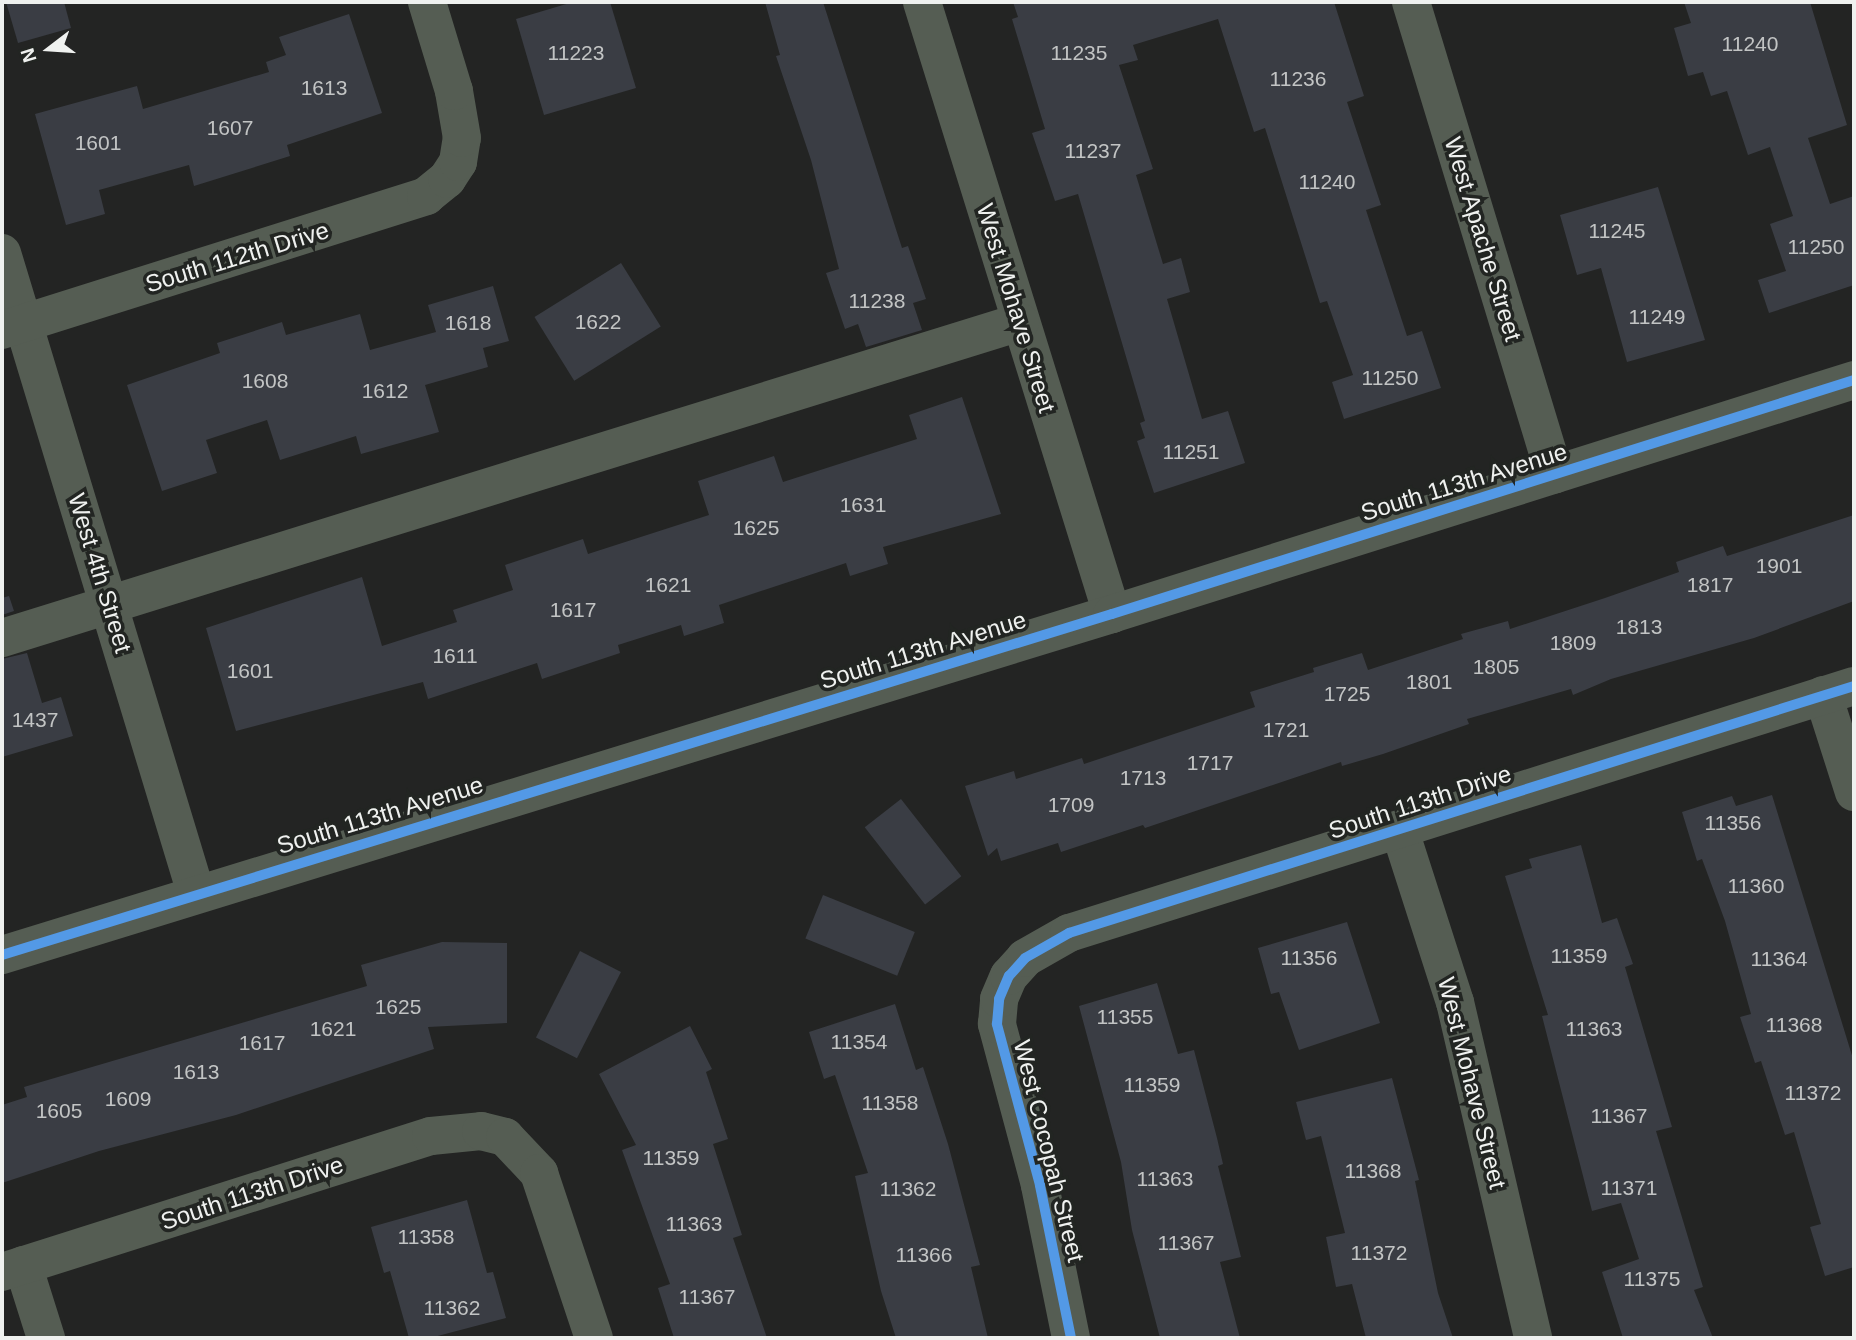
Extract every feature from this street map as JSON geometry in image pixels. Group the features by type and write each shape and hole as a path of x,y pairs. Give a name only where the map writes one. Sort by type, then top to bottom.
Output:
{"street":[{"name":"South 112th Drive","path":"13,327 401,207 447,180 458,162 460,115 426,2"},
{"name":"West Mohave Street","path":"922,2 1112,614"},
{"name":"West Apache Street","path":"1411,2 1555,475"},
{"name":"West 4th Street","path":"2,253 13,327 110,605 196,893"},
{"path":"2,638 1020,322"},
{"name":"South 113th Avenue","path":"2,955 196,893 1112,614 1854,380"},
{"path":"1839,690 1854,792"},
{"name":"South 113th Drive","path":"1009,976 1025,958 1069,933 1400,831 1839,690"},
{"name":"West Mohave Street","path":"1400,831 1458,1013 1533,1338"},
{"name":"West Cocopah Street","path":"1009,976 999,999 997,1024 1040,1185 1071,1338"},
{"name":"South 113th Drive","path":"12,1269 457,1130 505,1137 524,1152 549,1198 594,1338"},
{"path":"12,1269 46,1338"}],"building":[{"path":"6,2 64,2 71,28 18,43"},
{"path":"573,2 610,2 636,88 544,115 516,19"},
{"path":"765,2 823,2 902,248 908,246 926,299 913,303 922,330 866,347 858,324 845,329 826,273 839,269 811,160 776,56 780,55"},
{"path":"1013,2 1334,2 1364,96 1347,102 1381,205 1366,210 1407,336 1422,331 1441,388 1344,419 1332,382 1353,375 1327,301 1320,303 1265,128 1254,132 1218,19 1133,45 1138,60 1119,65 1153,169 1136,175 1163,264 1181,258 1190,292 1167,299 1202,419 1228,411 1245,463 1154,493 1137,441 1145,438 1140,423 1145,421 1078,194 1055,201 1032,133 1045,129 1012,19 1018,17"},
{"path":"1684,2 1810,2 1847,125 1808,138 1830,204 1854,196 1854,285 1769,313 1758,280 1786,271 1770,224 1793,216 1770,147 1748,155 1727,91 1711,96 1703,72 1688,76 1674,28 1691,23"},
{"path":"349,14 382,113 287,145 290,156 194,186 189,165 99,190 105,214 66,225 35,114 137,86 143,109 269,72 266,62 286,55 279,37"},
{"path":"1658,187 1705,340 1627,362 1601,268 1577,275 1560,215"},
{"path":"621,263 661,327 574,381 534,317"},
{"path":"493,286 509,341 483,348 488,367 425,385 439,432 361,454 356,436 280,460 267,420 206,440 217,473 162,491 127,385 220,353 217,343 282,322 286,335 360,314 370,350 436,332 428,305"},
{"path":"962,397 1001,514 883,547 888,564 850,576 846,563 719,605 724,623 684,636 681,625 618,645 620,653 542,679 537,663 428,699 423,682 236,731 206,628 362,577 382,646 457,622 453,610 513,590 505,565 583,539 588,554 709,515 698,481 774,456 783,482 917,439 909,415"},
{"path":"1854,515 1854,601 1754,638 1611,679 1573,695 1571,689 1467,719 1469,724 1383,754 1342,766 1341,762 1145,828 1143,825 1061,852 1058,843 1001,861 997,848 988,856 965,786 1014,771 1016,779 1082,758 1084,764 1255,707 1250,692 1314,672 1313,668 1362,653 1368,670 1463,639 1461,634 1508,621 1510,629 1605,598 1679,572 1676,562 1723,546 1727,556"},
{"path":"9,596 14,611 2,615 2,598"},
{"path":"27,653 42,703 61,697 73,736 2,757 2,659"},
{"path":"1772,795 1854,1062 1854,1267 1825,1276 1810,1227 1821,1224 1794,1132 1785,1135 1761,1061 1755,1063 1740,1017 1751,1014 1725,921 1702,859 1697,861 1682,812 1732,796 1736,806"},
{"path":"901,799 961,876 925,905 865,827"},
{"path":"1581,845 1602,923 1617,918 1633,964 1625,967 1672,1127 1656,1131 1703,1287 1694,1290 1713,1338 1623,1338 1602,1272 1639,1259 1621,1203 1592,1211 1542,1016 1548,1015 1505,876 1532,868 1529,859"},
{"path":"823,895 915,932 897,976 805,939"},
{"path":"1347,922 1380,1023 1299,1050 1279,992 1271,994 1258,948"},
{"path":"442,942 507,943 507,1023 428,1027 434,1049 236,1115 99,1151 2,1183 2,1105 27,1097 24,1087 367,986 361,965"},
{"path":"580,951 621,972 577,1058 536,1037"},
{"path":"1157,983 1178,1054 1194,1050 1217,1138 1223,1164 1218,1166 1241,1257 1220,1262 1240,1338 1160,1338 1132,1230 1121,1162 1079,1006"},
{"path":"895,1004 916,1070 923,1067 948,1144 980,1265 971,1267 988,1338 896,1338 881,1291 855,1176 868,1173 835,1075 824,1079 809,1032"},
{"path":"690,1026 712,1069 706,1072 728,1139 713,1144 742,1235 733,1238 767,1338 674,1338 658,1288 670,1284 622,1150 636,1145 599,1074"},
{"path":"1392,1078 1419,1180 1415,1181 1438,1293 1453,1338 1366,1338 1352,1284 1336,1287 1326,1237 1345,1233 1321,1136 1306,1140 1296,1102"},
{"path":"467,1200 487,1273 493,1272 506,1318 430,1338 409,1338 390,1271 384,1273 371,1227"}],"cycle path":[{"path":"2,955 1112,614 1854,380"},
{"path":"1071,1338 1040,1185 997,1024 999,999 1009,976 1025,958 1069,933 1854,686"}]}
